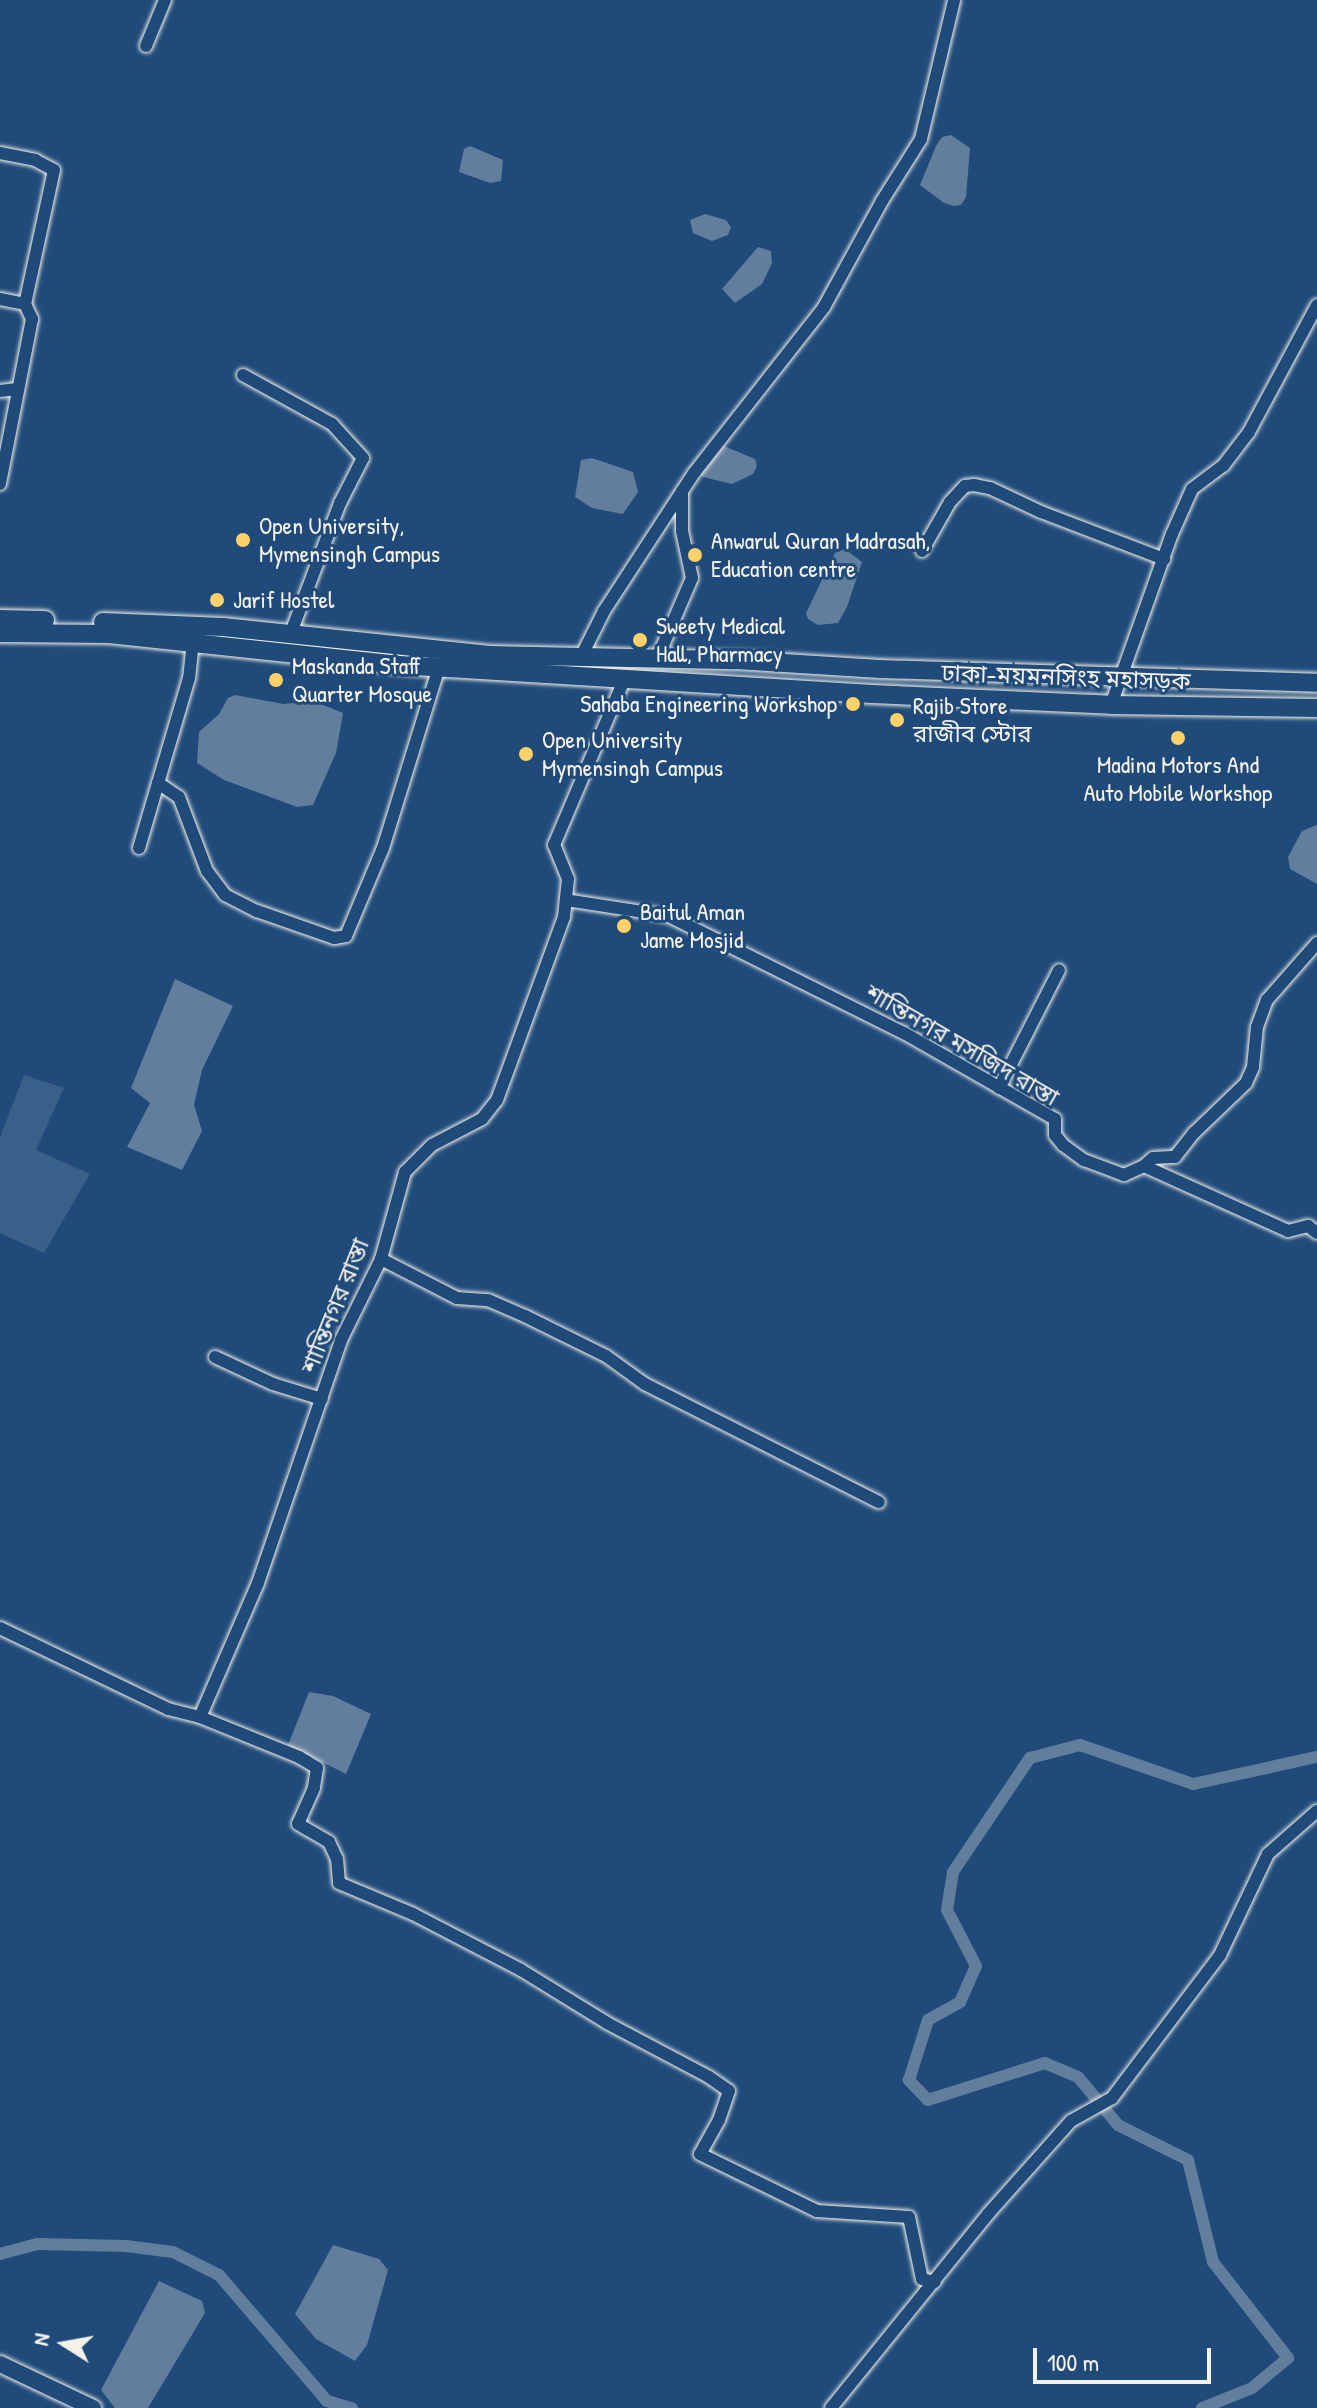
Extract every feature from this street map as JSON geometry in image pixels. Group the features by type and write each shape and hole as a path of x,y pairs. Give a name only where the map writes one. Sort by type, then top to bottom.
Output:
{"main road":[{"name":"ঢাকা-ময়মনসিংহ মহাসড়ক","path":"0,619 223,627 490,655 1317,683"},
{"name":"ঢাকা-ময়মনসিংহ মহাসড়ক","path":"0,633 36,631 193,641 439,667 625,678 1111,705 1317,708"}],"street":[{"path":"146,46 165,0"},
{"path":"580,659 604,611 682,491 739,412 799,343 824,307 882,201 921,139 954,0"},
{"path":"0,153 35,160 54,170 25,304 32,319 0,484"},
{"path":"0,299 25,304"},
{"path":"1111,705 1192,489 1223,466 1249,432 1317,305"},
{"path":"243,375 332,424 363,458 340,503 290,635"},
{"path":"0,391 17,389"},
{"path":"922,551 950,502 965,486 974,485 990,488 1041,512 1164,559"},
{"path":"657,659 692,578 682,531 682,491"},
{"path":"139,848 189,678 193,641"},
{"path":"158,783 179,797 207,871 225,895 334,938 346,936 404,788 439,667"},
{"name":"শান্তিনগর রাস্তা","path":"200,1717 258,1583 341,1340 381,1259 405,1172 432,1145 482,1119 497,1100 564,917 568,879 554,845 625,678"},
{"name":"শান্তিনগর মসজিদ রাস্তা","path":"566,900 669,916 904,1033 1055,1119 1055,1135 1084,1160 1124,1175 1144,1166 1288,1231 1308,1226 1317,1233"},
{"path":"1144,1166 1153,1158 1175,1157 1194,1133 1246,1083 1253,1067 1257,1027 1267,1000 1317,943"},
{"path":"999,1088 1059,970"},
{"path":"381,1259 457,1298 488,1300 525,1316 606,1356 637,1380 879,1502"},
{"path":"215,1357 273,1384 322,1399"},
{"path":"0,1628 168,1709 200,1717 299,1757 317,1768 314,1788 298,1824 329,1842 337,1859 339,1883 413,1914 521,1970 607,2023 709,2077 729,2091 719,2120 700,2154 817,2211 909,2217 922,2279 935,2282"},
{"path":"831,2408 988,2214 1071,2121 1112,2098 1220,1955 1268,1854 1317,1811"},
{"path":"0,2364 93,2408"}],"shaded area":[{"path":"951,135 970,148 966,197 961,205 954,206 944,203 920,185 936,146 942,137"},
{"path":"470,146 503,160 501,181 490,183 459,172 464,149"},
{"path":"705,214 726,220 731,227 728,235 712,241 693,233 690,220"},
{"path":"758,247 771,251 772,263 762,284 735,303 722,289"},
{"path":"724,446 755,459 757,466 753,474 732,484 703,477 701,474 716,451"},
{"path":"592,458 633,472 638,492 623,514 592,508 575,497 581,460"},
{"path":"845,549 862,562 847,607 838,623 818,625 808,619 806,613 835,553"},
{"path":"235,695 283,704 313,701 343,713 336,753 313,805 297,807 224,780 197,763 199,732 219,714 228,698"},
{"path":"1317,825 1317,884 1290,869 1288,857 1302,831"},
{"path":"175,979 233,1006 202,1070 194,1105 202,1131 182,1170 127,1147 150,1103 131,1088"},
{"path":"24,1075 64,1088 36,1150 90,1174 44,1253 0,1233 0,1137"},
{"path":"309,1692 333,1696 371,1714 346,1774 288,1745"},
{"path":"333,2245 379,2259 388,2270 367,2345 355,2361 316,2339 295,2314"},
{"path":"159,2281 202,2301 205,2313 148,2408 115,2408 101,2390"}],"waterway":[{"path":"1202,2408 1252,2388 1288,2358 1213,2262 1188,2160 1118,2125 1078,2077 1045,2063 928,2100 909,2080 928,2020 960,2002 976,1966 947,1910 953,1872 1030,1758 1080,1745 1193,1784 1317,1757"},
{"path":"0,2254 37,2244 126,2246 173,2252 219,2275 327,2401 352,2408"}],"place":[{"name":"Open University, Mymensingh Campus","path":"243,540"},
{"name":"Anwarul Quran Madrasah, Education centre","path":"695,555"},
{"name":"Jarif Hostel","path":"217,600"},
{"name":"Sweety Medical Hall, Pharmacy","path":"640,640"},
{"name":"Maskanda Staff Quarter Mosque","path":"276,680"},
{"name":"Sahaba Engineering Workshop","path":"853,704"},
{"name":"Rajib Store রাজীব স্টোর","path":"897,720"},
{"name":"Madina Motors And Auto Mobile Workshop","path":"1178,738"},
{"name":"Open University Mymensingh Campus","path":"526,754"},
{"name":"Baitul Aman Jame Mosjid","path":"624,926"}]}
